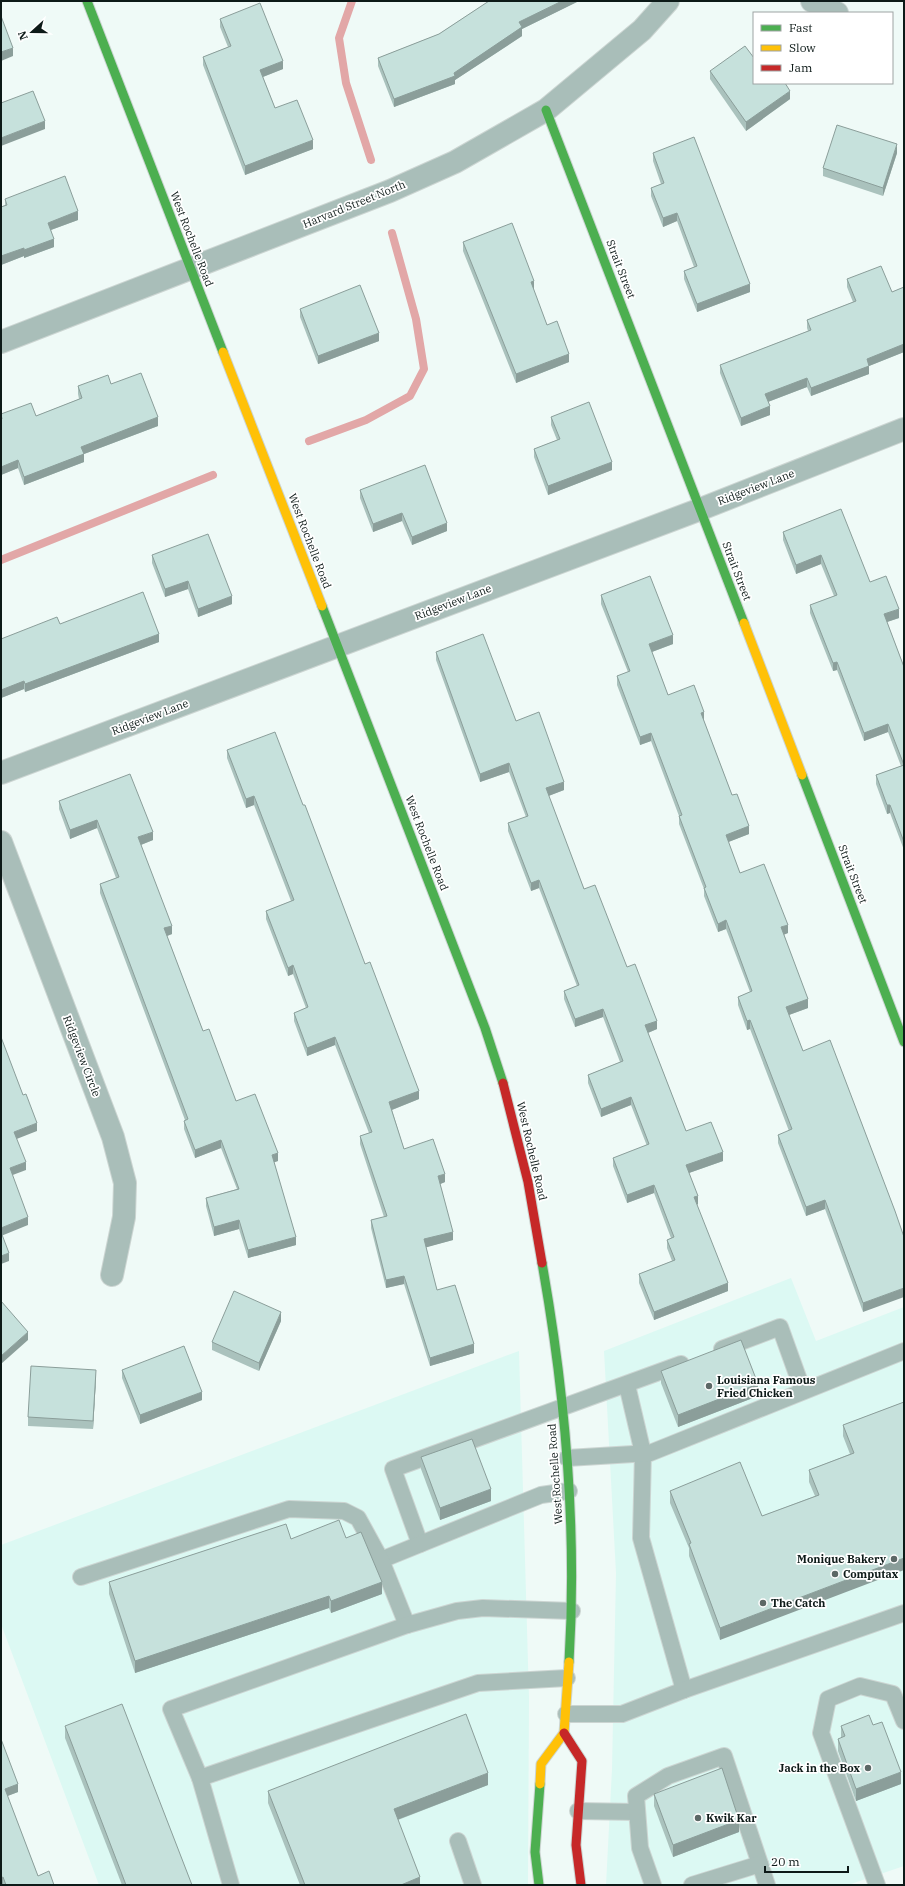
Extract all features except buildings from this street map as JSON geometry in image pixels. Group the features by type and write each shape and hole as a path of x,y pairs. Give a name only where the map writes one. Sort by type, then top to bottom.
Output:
{"street":[{"name":"West Rochelle Road","path":"87,1 338,645 485,1028 507,1096 528,1182 551,1313 567,1458 572,1611 564,1733"},
{"name":"Harvard Street North","path":"1,342 390,191 455,162 546,110 642,30 668,1"},
{"path":"812,1 835,12"},
{"name":"Strait Street","path":"546,110 701,509 904,1042"},
{"name":"Ridgeview Lane","path":"1,773 701,509 904,429"},
{"name":"Ridgeview Circle","path":"1,842 113,1137 125,1183 124,1217 112,1275"},
{"path":"535,1884 535,1852 541,1764 564,1733 582,1761 576,1844 581,1885"}],"lane":[{"path":"420,1544 393,1469 562,1409 780,1327 803,1391"},
{"path":"567,1458 650,1453 904,1351"},
{"path":"627,1385 643,1453 641,1538 684,1690"},
{"path":"381,1560 542,1495 569,1492"},
{"path":"81,1577 289,1509 344,1511 358,1518 381,1560 407,1625"},
{"path":"231,1885 200,1778 171,1709 407,1625 457,1611 483,1608 572,1611"},
{"path":"566,1714 622,1714 684,1690 904,1613"},
{"path":"200,1778 478,1683 567,1678"},
{"path":"877,1885 821,1733 828,1699 860,1686 893,1694 904,1721"},
{"path":"653,1885 640,1848 636,1796 668,1776 724,1756 767,1885"},
{"path":"578,1811 638,1812"},
{"path":"458,1841 473,1885"},
{"path":"692,1885 760,1864"}],"shaded area":[{"path":"791,1278 816,1341 904,1307 904,1866 848,1885 606,1885 612,1769 616,1573 604,1351"},
{"path":"519,1351 529,1698 528,1885 99,1885 1,1624 1,1545"}],"waterway":[{"path":"352,1 339,38 346,83 371,160"},
{"path":"309,441 366,420 410,396 424,369 416,319 392,233"},
{"path":"1,560 213,475"}],"traffic: fast":[{"path":"87,1 223,352"},
{"path":"546,110 744,623"},
{"path":"322,606 485,1028 503,1083"},
{"path":"802,775 904,1042"},
{"path":"542,1263 557,1361 567,1462 571,1563 569,1662"},
{"path":"539,1885 535,1852 540,1784"}],"traffic: slow":[{"path":"223,352 322,606"},
{"path":"744,623 802,775"},
{"path":"540,1784 541,1764 564,1733 569,1662"}],"traffic: jam":[{"path":"503,1083 528,1182 542,1263"},
{"path":"564,1733 582,1761 576,1845 581,1885"}],"place":[{"name":"Louisiana Famous Fried Chicken","path":"709,1386"},
{"name":"Monique Bakery","path":"894,1559"},
{"name":"Computax","path":"835,1574"},
{"name":"The Catch","path":"763,1603"},
{"name":"Jack in the Box","path":"868,1768"},
{"name":"Kwik Kar","path":"698,1818"}]}
